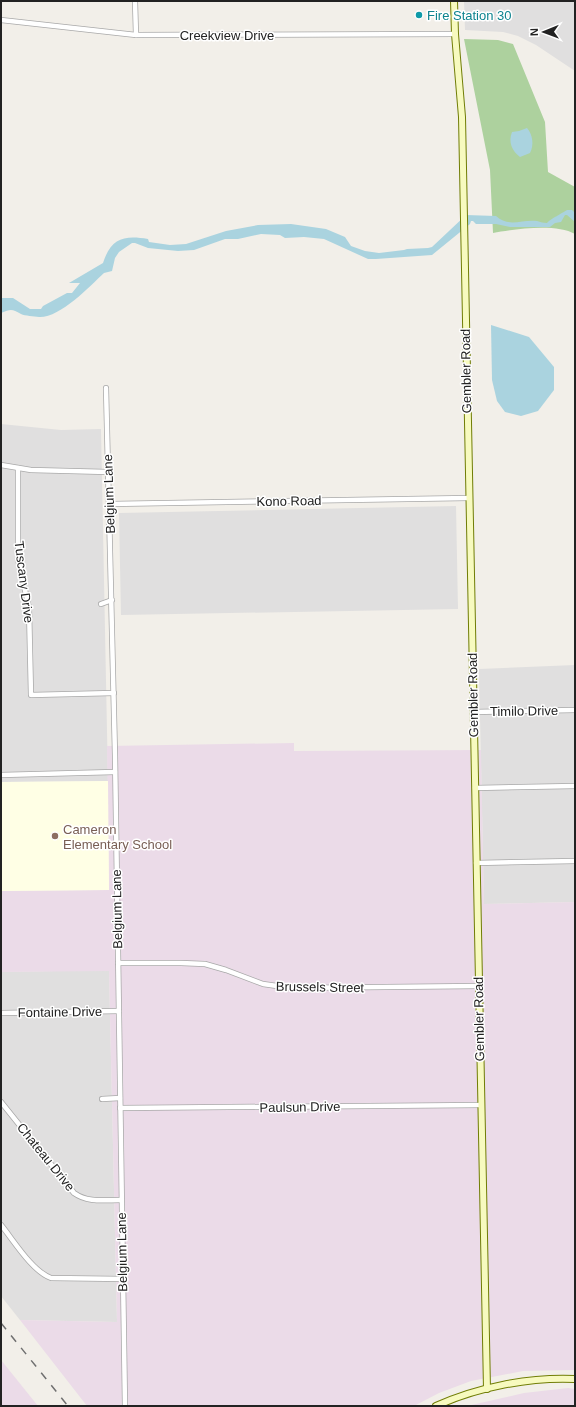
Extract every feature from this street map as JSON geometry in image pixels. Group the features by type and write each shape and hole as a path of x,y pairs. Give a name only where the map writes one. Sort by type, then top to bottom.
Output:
{"main road":[{"name":"Gembler Road","path":"454,1 463,156 487,1389"},
{"path":"436,1406 459,1397 487,1389 536,1380 575,1378"}],"street":[{"path":"135,1 136,35"},
{"name":"Creekview Drive","path":"1,20 136,35 455,34"},
{"name":"Belgium Lane","path":"106,388 116,772 125,1406"},
{"path":"1,465 54,471 108,472"},
{"name":"Tuscany Drive","path":"18,468 18,559 29,608 31,695 114,694"},
{"name":"Kono Road","path":"110,504 469,498"},
{"path":"101,604 112,600"},
{"name":"Timilo Drive","path":"473,712 575,710"},
{"path":"1,775 116,772"},
{"path":"475,788 575,786"},
{"path":"476,863 575,861"},
{"name":"Brussels Street","path":"118,963 205,964 263,984 290,988 478,986"},
{"name":"Fontaine Drive","path":"1,1013 119,1011"},
{"path":"102,1099 120,1098"},
{"name":"Chateau Drive","path":"1,1102 74,1193 81,1198 92,1201 121,1200"},
{"name":"Paulsun Drive","path":"120,1108 481,1105"},
{"path":"1,1225 34,1266 45,1276 51,1278 123,1279"}],"shaded area":[{"path":"464,1 575,1 575,71 536,45 518,36 503,32 465,30"},
{"path":"1,424 61,430 101,429 108,781 1,782"},
{"path":"456,506 458,609 121,615 119,513"},
{"path":"575,665 575,902 484,904 479,669"},
{"path":"294,743 294,751 481,750 484,904 575,902 575,1370 523,1371 471,1381 439,1393 414,1406 87,1406 20,1320 117,1322 109,971 1,972 1,891 109,890 107,746"},
{"name":"Cameron Elementary School","path":"108,781 109,890 1,891 1,782"},
{"path":"109,970 117,1322 20,1320 1,1296 1,972"},
{"path":"1,1360 38,1406 1,1406"},
{"path":"568,1388 575,1389 575,1406 467,1406 524,1393"}],"green space":[{"path":"464,39 498,40 513,44 545,122 548,172 575,187 575,234 567,231 547,228 512,230 493,233 490,170"}],"water":[{"path":"527,128 532,137 532,147 530,153 520,157 515,152 510,139 512,132"},
{"path":"567,210 572,210 575,213 575,222 565,215 561,222 555,223 550,227 510,227 496,224 476,224 471,221 470,224 432,255 368,259 324,239 304,237 285,238 280,235 261,234 238,239 225,239 194,250 178,251 148,248 132,243 119,252 115,258 112,271 104,273 74,301 56,313 39,317 23,315 11,310 1,313 1,298 13,298 30,309 41,309 43,306 67,293 72,293 80,283 69,283 103,263 106,255 114,243 125,238 148,239 149,242 170,245 186,244 226,231 258,225 291,224 326,229 345,237 351,246 365,251 379,253 432,247 466,215 496,216 506,222 537,221 547,223"},
{"path":"491,325 529,337 554,367 554,390 538,411 521,416 505,412 497,401 492,380"}],"railway":[{"path":"1,1323 68,1406"}],"place":[{"name":"Fire Station 30","path":"419,15"},
{"name":"Cameron Elementary School","path":"55,836"}]}
